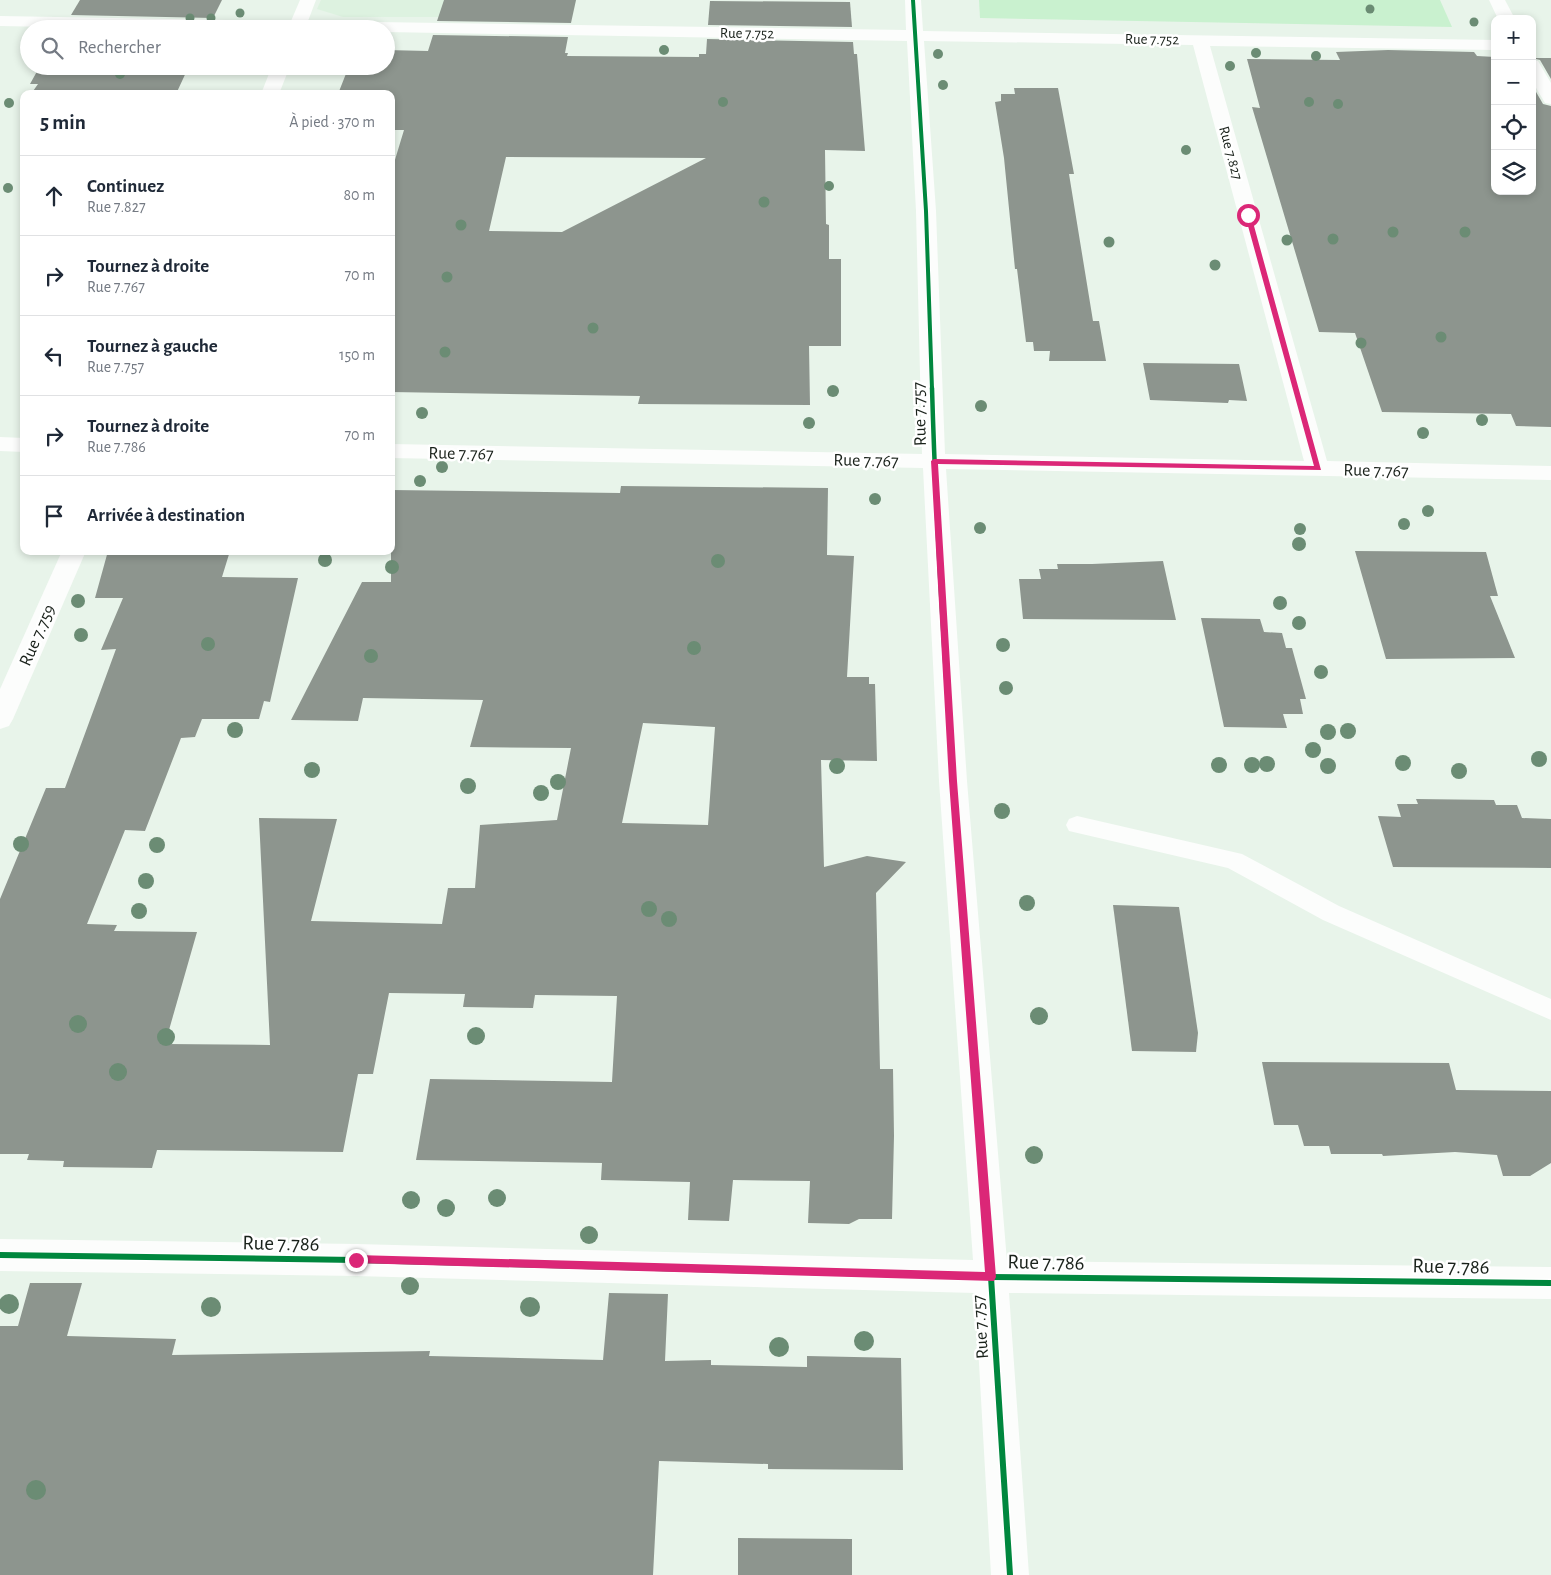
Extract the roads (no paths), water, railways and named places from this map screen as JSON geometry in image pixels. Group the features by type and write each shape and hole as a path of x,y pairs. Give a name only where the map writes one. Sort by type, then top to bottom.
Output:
{"street":[{"path":"300,20 308,0"},
{"name":"Rue 7.757","path":"912,0 926,211 934,461 953,781 991,1277 1010,1575"},
{"path":"1496,0 1505,15"},
{"name":"Rue 7.752","path":"0,21 20,21"},
{"name":"Rue 7.752","path":"395,28 1491,44"},
{"name":"Rue 7.827","path":"1200,40 1318,469"},
{"path":"1536,72 1551,100"},
{"path":"272,90 277,75"},
{"path":"0,444 20,445"},
{"name":"Rue 7.767","path":"395,451 1551,473"},
{"name":"Rue 7.759","path":"0,719 72,555"},
{"name":"Rue 7.786","path":"0,1255 346,1260 991,1277 1551,1283"}],"lane":[{"path":"1077,825 1234,860 1331,914 1551,1010"}]}
